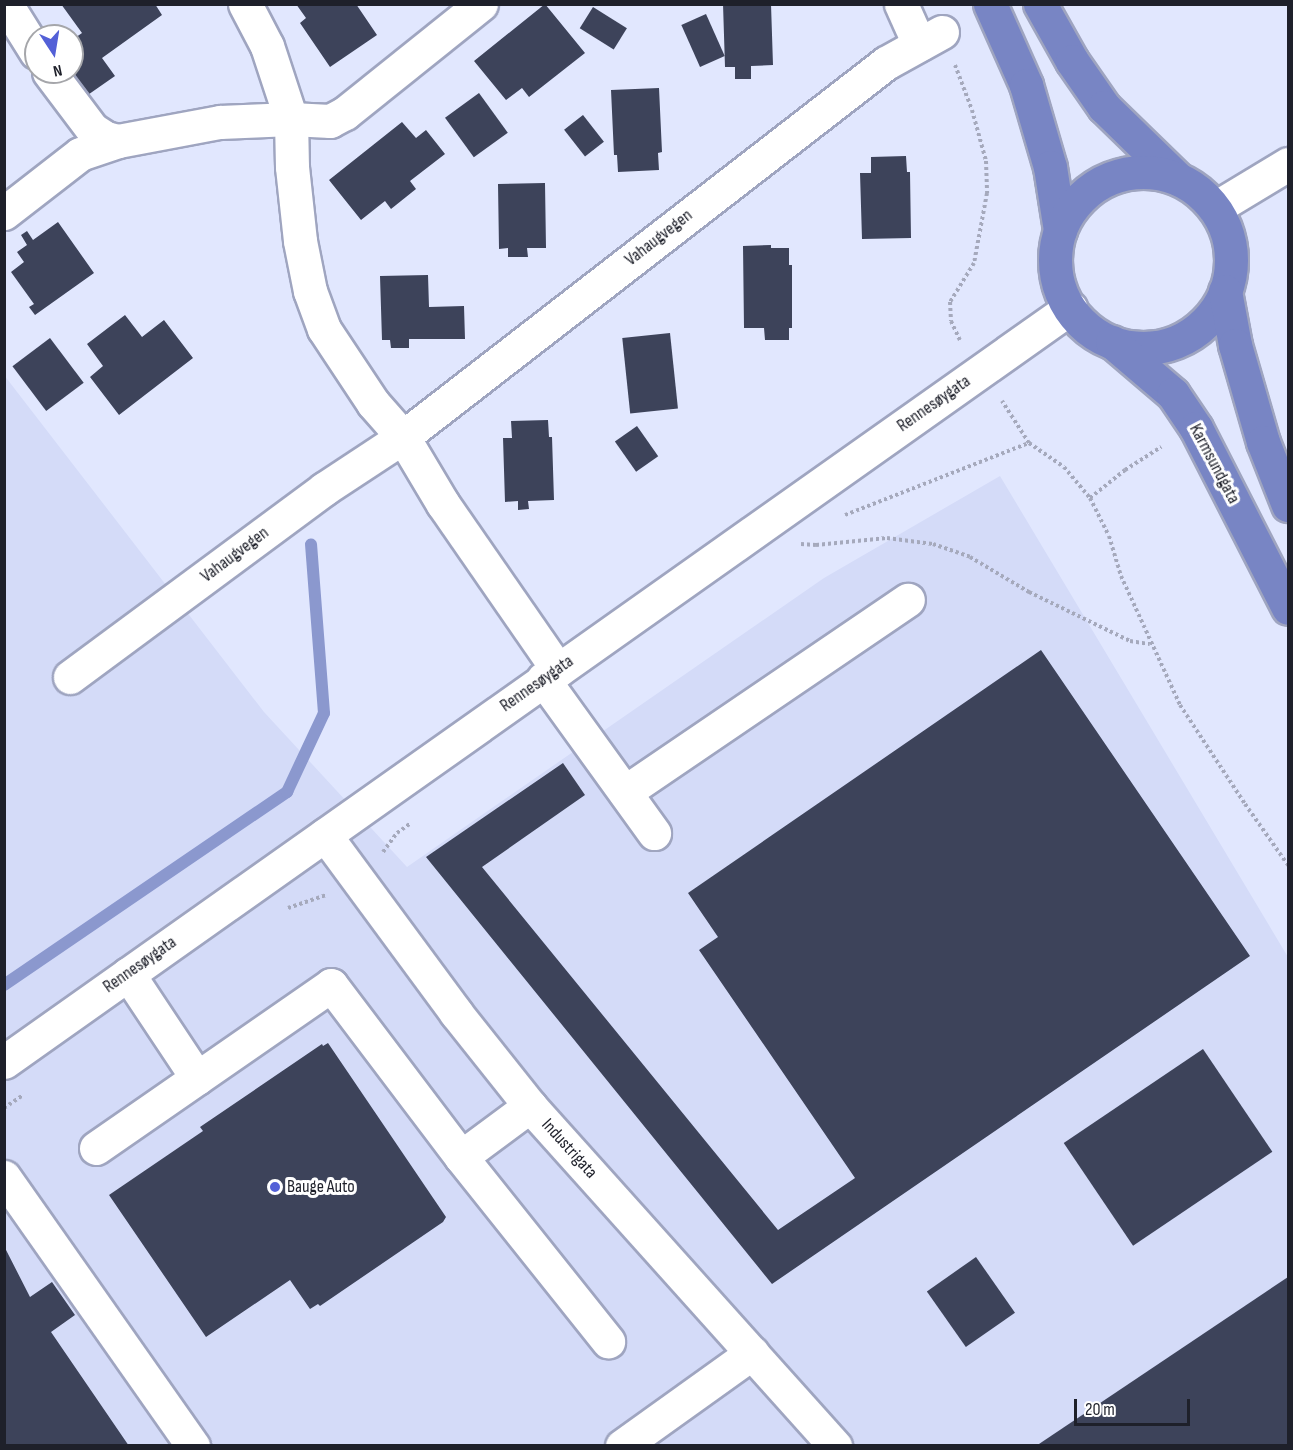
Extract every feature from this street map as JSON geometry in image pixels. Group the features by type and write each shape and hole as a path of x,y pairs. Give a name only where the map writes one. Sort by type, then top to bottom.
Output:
{"highway":[{"path":"990,4 1026,85 1050,167 1060,230 1055,262 1057,278 1070,308 1095,333 1112,342 1131,347 1170,344 1204,324 1216,309 1225,291 1232,257 1229,239 1215,208 1191,186 1177,178 1104,106 1072,61 1040,4"},
{"path":"1060,230 1076,203 1100,183 1130,173 1154,173 1177,178"},
{"path":"1225,291 1235,345 1263,442 1288,505"},
{"name":"Karmsundgata","path":"1112,342 1173,394 1196,428 1288,608"}],"street":[{"path":"6,4 24,33"},
{"path":"245,4 267,46 291,119 292,167 300,240 316,311 324,329 373,403 403,437 625,792 654,833"},
{"path":"4,213 80,154 118,141 220,122 291,119 330,121 345,113 481,4"},
{"path":"901,4 931,38"},
{"name":"Vahaugvegen","path":"70,677 324,489 403,437 886,63 931,38"},
{"path":"58,84 92,129 106,138 118,141"},
{"path":"1215,208 1288,164"},
{"name":"Rennesøygata","path":"4,1062 1070,308"},
{"path":"625,792 908,600"},
{"name":"Industrigata","path":"325,835 456,1013 530,1106 835,1446"},
{"path":"128,974 197,1078"},
{"path":"96,1148 331,985 461,1157 608,1341"},
{"path":"461,1157 530,1106"},
{"path":"4,1177 193,1446"},
{"path":"622,1446 752,1353"}],"path":[{"path":"931,38 972,110 986,161 987,193 974,263 950,302 951,321 962,344"},
{"path":"1001,400 1029,443 1064,467 1090,498 1109,536 1120,576 1180,705 1288,865"},
{"path":"836,519 865,505 1029,443"},
{"path":"1090,498 1125,470 1161,447"},
{"path":"792,550 811,536"},
{"path":"801,544 816,545 887,538 933,544 970,557 1029,592 1130,641 1150,644"},
{"path":"280,914 289,908 358,881 397,833 413,821"},
{"path":"4,1108 24,1094"}],"shaded area":[{"path":"4,375 264,712 407,867 824,578 1000,476 1288,957 1288,1445 5,1445"}],"building":[{"path":"61,4 155,4 162,15 102,58 115,76 82,99 71,84 84,84 84,24 75,24"},
{"path":"296,4 356,4 377,35 330,67 300,23 306,18"},
{"path":"545,4 585,53 529,97 522,88 506,100 474,61"},
{"path":"723,4 771,4 773,65 751,66 751,79 735,79 735,67 725,67"},
{"path":"593,7 627,28 614,49 580,28"},
{"path":"706,14 725,56 700,67 681,25"},
{"path":"659,88 662,152 658,153 659,170 618,172 617,155 614,155 611,90"},
{"path":"479,93 508,133 474,157 445,118"},
{"path":"583,115 604,142 585,157 564,130"},
{"path":"402,122 416,138 426,130 445,154 410,181 416,189 391,209 385,201 361,220 329,180"},
{"path":"906,156 907,172 910,172 911,238 862,239 860,173 871,173 871,157"},
{"path":"545,183 546,248 527,248 528,257 508,257 508,248 499,249 498,184"},
{"path":"58,222 94,273 35,315 29,307 34,304 11,272 24,262 17,252 27,245 21,235 27,231 33,240"},
{"path":"771,245 771,248 789,248 789,265 792,265 792,328 789,328 789,340 765,340 764,328 744,328 743,246"},
{"path":"428,275 429,307 464,306 465,339 409,339 409,348 391,348 390,340 382,340 380,276"},
{"path":"125,315 142,337 164,320 193,358 119,415 90,377 103,366 87,344"},
{"path":"670,333 678,409 630,414 622,338"},
{"path":"50,338 84,383 46,411 12,366"},
{"path":"548,420 549,437 552,437 554,500 528,501 529,509 518,510 518,501 505,502 503,438 512,438 511,421"},
{"path":"637,426 658,456 636,472 615,441"},
{"path":"1041,650 1250,956 772,1284 426,857 563,763 585,795 482,867 778,1230 855,1178 699,950 718,937 688,893"},
{"path":"328,1043 446,1217 443,1222 320,1306 318,1304 310,1309 290,1280 206,1337 109,1195 203,1131 200,1127 322,1044 323,1046"},
{"path":"1203,1049 1272,1152 1133,1246 1064,1143"},
{"path":"4,1246 30,1297 52,1282 75,1315 51,1332 129,1446 4,1446"},
{"path":"976,1257 1015,1313 966,1347 927,1291"},
{"path":"1288,1277 1288,1446 1036,1446"}],"waterway":[{"path":"4,985 287,792 324,713 311,544"}],"place":[{"name":"Bauge Auto","path":"275,1187"}]}
